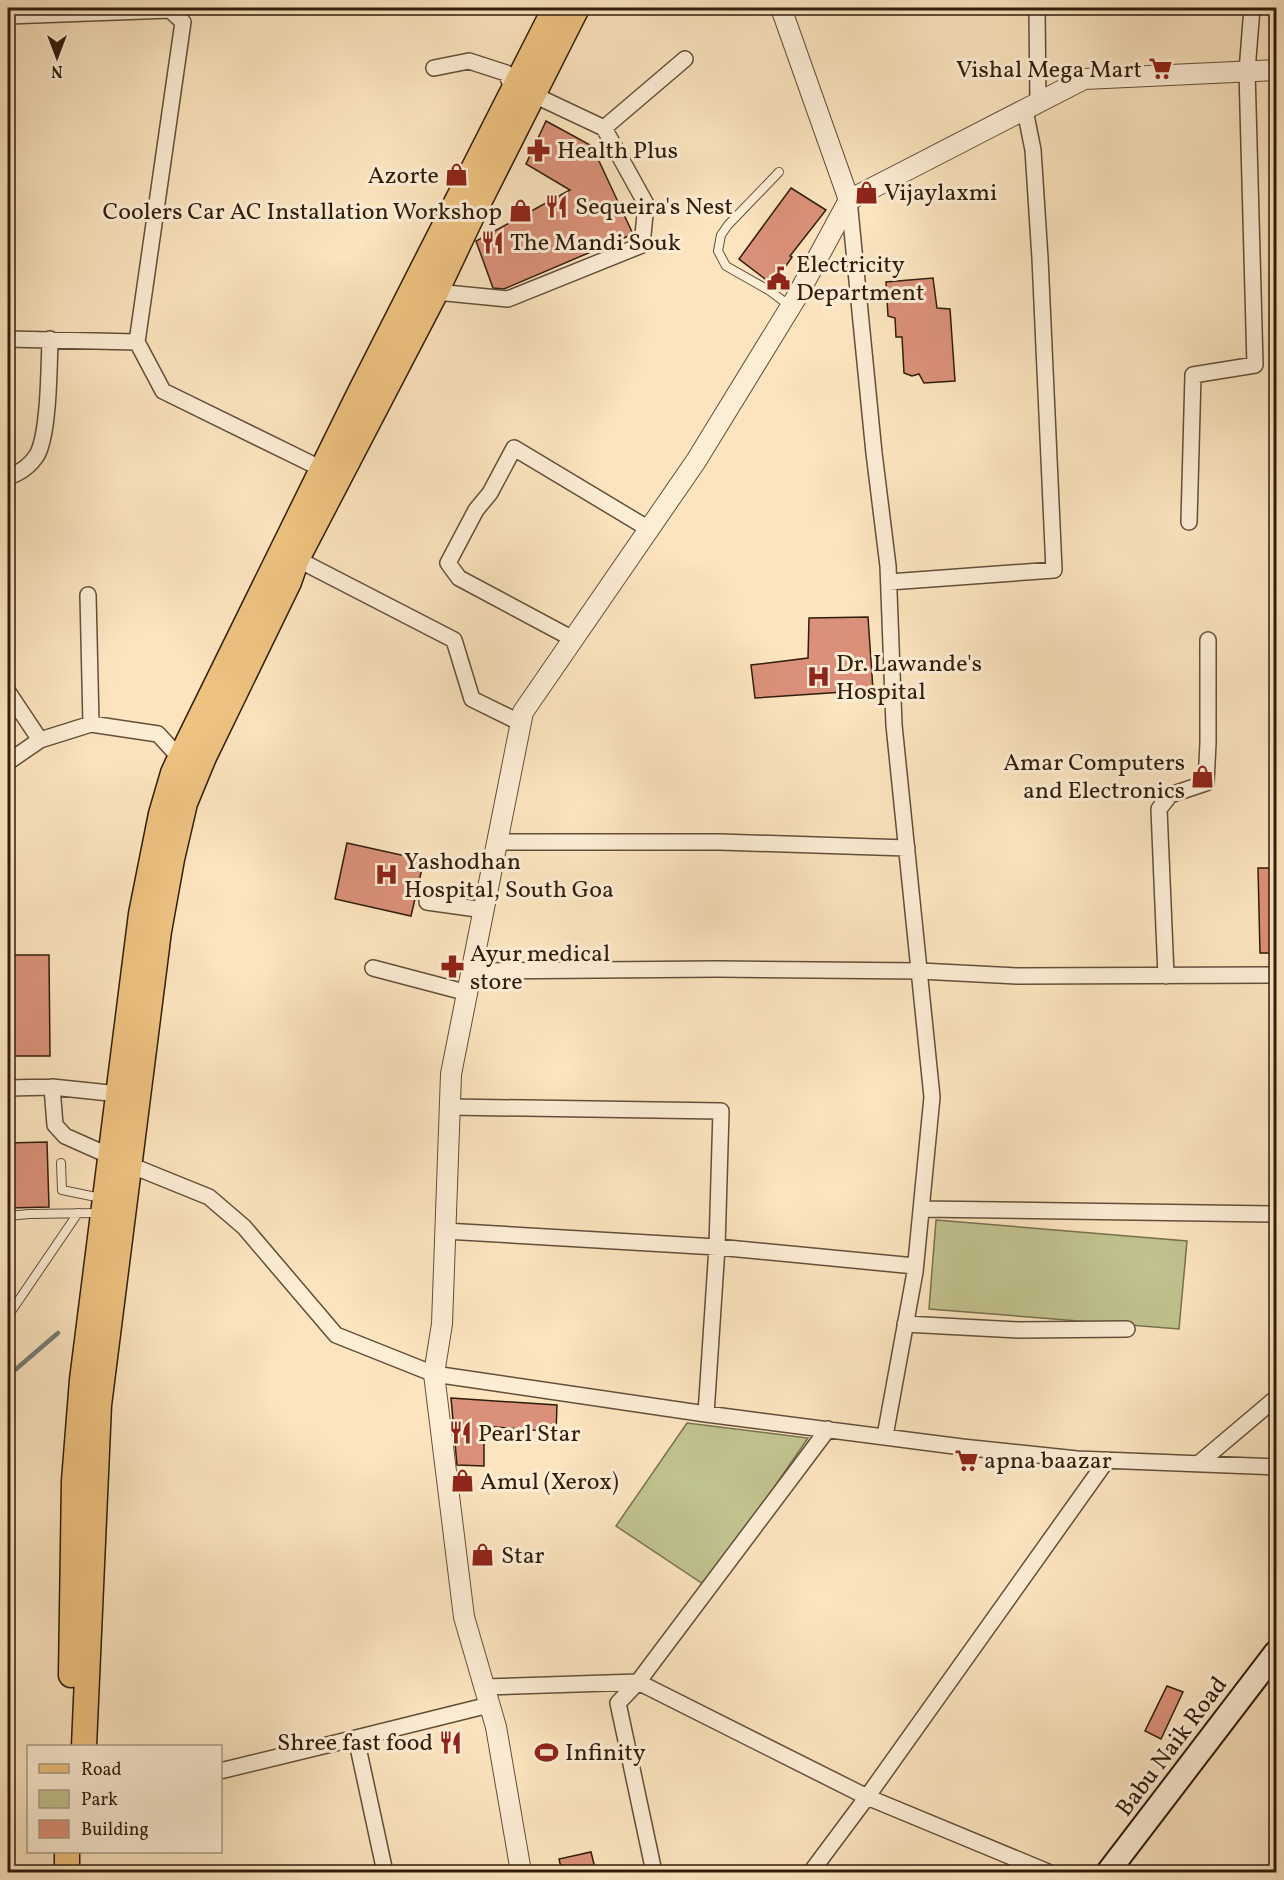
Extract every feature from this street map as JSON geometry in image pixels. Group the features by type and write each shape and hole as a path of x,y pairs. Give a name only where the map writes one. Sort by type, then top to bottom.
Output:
{"main road":[{"path":"84,1745 99,1405 121,1161 172,859 185,803 204,757 289,582 297,559 436,292 471,218 524,92 555,8"},
{"path":"69,1745 74,1481 81,1380 104,1206 121,1161 118,1094 141,914 161,814 173,773 180,758 322,469 524,92 577,8"},
{"name":"Babu Naik Road","path":"1108,1872 1276,1652"},
{"path":"67,1853 67,1872"},
{"path":"83,1853 83,1872"}],"street":[{"path":"781,8 849,200 889,582 894,725 933,1097 915,1266 885,1436"},
{"path":"889,582 1054,570 1041,258 1033,150 1032,107 1037,8"},
{"path":"1189,522 1193,375 1255,365 1246,71 1252,8"},
{"path":"8,16 170,10 183,22 137,342 163,391 322,469"},
{"path":"604,128 685,59"},
{"path":"434,68 469,61 506,73 524,92 604,128 646,204 642,245 508,299 436,292"},
{"path":"521,1872 496,1727 464,1617 434,1374 441,1324 452,1074 523,712 696,461 791,307 849,200 1084,79 1276,69"},
{"path":"8,339 137,342"},
{"path":"8,477 25,469 37,454 45,426 50,339"},
{"path":"573,639 459,578 448,563 514,448 649,529"},
{"path":"297,559 454,640 472,699 521,723"},
{"path":"88,595 92,724"},
{"path":"1166,976 1159,809 1170,795 1206,783 1208,640"},
{"path":"8,692 40,740"},
{"path":"8,762 40,740 92,724 158,734 180,758"},
{"path":"497,842 720,842 908,848"},
{"path":"427,902 484,910"},
{"path":"373,968 468,993"},
{"path":"472,971 729,969 920,971 1017,976 1276,975"},
{"path":"8,1088 52,1088 118,1094"},
{"path":"52,1088 56,1125 65,1136 209,1197 244,1227 336,1335 434,1374 706,1414 962,1447 1077,1459 1276,1467"},
{"path":"450,1107 721,1111 717,1247 706,1414"},
{"path":"921,1209 1276,1214"},
{"path":"445,1231 717,1247 915,1266"},
{"path":"905,1324 1019,1330 1127,1329"},
{"path":"1198,1464 1276,1398"},
{"path":"654,1872 618,1703 638,1682 828,1429"},
{"path":"811,1872 1107,1460"},
{"path":"222,1771 356,1738 487,1696 638,1682 867,1797 1048,1872"},
{"path":"356,1738 385,1872"}],"lane":[{"path":"779,172 725,230 718,242 718,251 726,266 770,291 791,307"},
{"path":"61,1163 62,1190 104,1206"},
{"path":"8,1216 78,1213 104,1206"},
{"path":"8,1316 78,1213"}],"green space":[{"path":"936,1220 1187,1241 1179,1329 929,1309"},
{"path":"687,1423 808,1438 706,1586 616,1526"}],"building":[{"path":"546,121 592,146 633,234 504,289 493,288 476,241 570,190 526,164"},
{"path":"791,188 826,210 790,256 792,257 773,285 739,259"},
{"path":"933,278 937,308 950,309 955,381 924,383 919,374 912,376 904,373 902,337 896,337 895,318 888,316 886,282"},
{"path":"868,617 873,690 755,698 751,665 808,658 809,618"},
{"path":"347,843 424,860 411,916 335,899"},
{"path":"1258,868 1276,868 1276,953 1260,953"},
{"path":"8,955 49,955 50,1056 8,1056"},
{"path":"47,1142 49,1207 8,1208 8,1143"},
{"path":"451,1398 557,1405 556,1432 484,1426 484,1466 457,1465"},
{"path":"1167,1686 1183,1692 1161,1739 1145,1731"},
{"path":"591,1852 596,1872 562,1872 559,1859"}],"waterway":[{"path":"8,1376 58,1333"}],"place":[{"name":"Vishal Mega Mart","path":"1160,69"},
{"name":"Health Plus","path":"539,150"},
{"name":"Azorte","path":"457,175"},
{"name":"Vijaylaxmi","path":"866,192"},
{"name":"Sequeira's Nest","path":"557,206"},
{"name":"Coolers Car AC Installation Workshop","path":"520,211"},
{"name":"The Mandi Souk","path":"492,242"},
{"name":"Electricity Department","path":"778,278"},
{"name":"Dr. Lawande's Hospital","path":"818,677"},
{"name":"Amar Computers and Electronics","path":"1203,776"},
{"name":"Yashodhan Hospital, South Goa","path":"386,875"},
{"name":"Ayur medical store","path":"452,967"},
{"name":"Pearl Star","path":"460,1433"},
{"name":"apna baazar","path":"966,1460"},
{"name":"Amul (Xerox)","path":"462,1481"},
{"name":"Star","path":"483,1555"},
{"name":"Shree fast food","path":"451,1742"},
{"name":"Infinity","path":"547,1752"}]}
